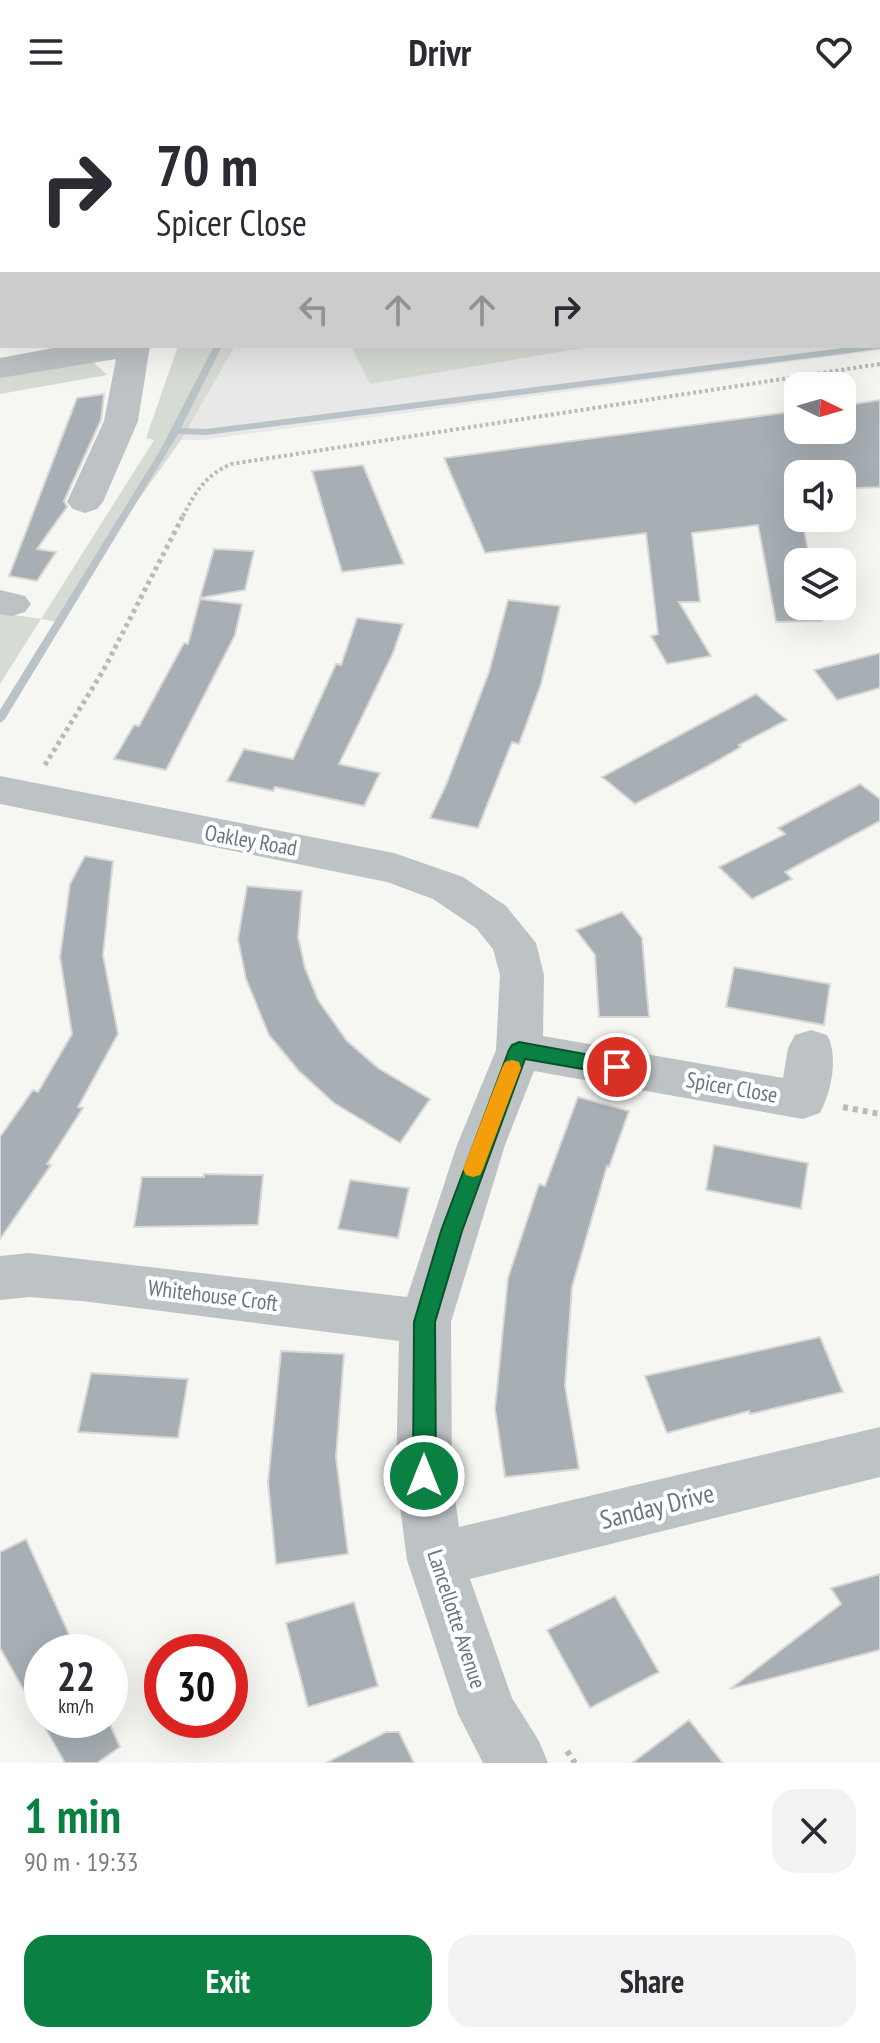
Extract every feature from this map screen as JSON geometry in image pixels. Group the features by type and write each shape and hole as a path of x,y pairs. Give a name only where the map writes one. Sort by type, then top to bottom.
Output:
{"street":[{"path":"0,368 118,348"},
{"path":"85,502 121,421 134,348"},
{"name":"Oakley Road","path":"0,790 394,868 448,888 491,917"},
{"name":"Lancellotte Avenue","path":"491,917 514,943 522,975 519,1050 452,1231 425,1322 424,1476 435,1560 488,1714 541,1756"},
{"name":"Spicer Close","path":"519,1050 803,1100 811,1048"},
{"name":"Whitehouse Croft","path":"0,1278 29,1275 82,1279 425,1322"},
{"name":"Sanday Drive","path":"435,1560 880,1452"}],"path":[{"path":"44,768 116,647 191,499 213,472 231,464 290,453 880,364"},
{"path":"541,1756 575,1763"}],"shaded area":[{"path":"177,348 234,348 181,440 114,534 59,622 41,619 154,440 146,438"},
{"path":"234,348 880,348 202,440 181,440"},
{"path":"352,348 582,348 370,384"},
{"path":"93,362 107,375 0,394 0,377"},
{"path":"0,613 41,619 0,684"}],"building":[{"path":"104,394 101,420 64,501 67,507 37,549 56,552 37,581 9,576 77,398"},
{"path":"880,400 880,487 856,488 856,460 784,460 784,532 805,532 807,548 784,548 784,620 822,621 776,622 758,525 692,533 700,602 679,602 711,656 667,664 651,636 658,634 646,533 485,553 444,458 784,413 784,444 856,444 856,404"},
{"path":"363,465 404,564 342,572 312,471"},
{"path":"214,549 254,551 245,590 200,598"},
{"path":"200,599 242,604 235,635 166,770 114,759 134,725 139,726 184,643 188,644"},
{"path":"508,600 560,606 541,684 519,744 512,742 478,828 430,818 446,785 489,672"},
{"path":"357,618 403,624 393,653 339,764 380,773 364,806 275,787 273,791 227,781 244,749 293,759 336,664 341,665"},
{"path":"880,653 880,688 837,700 814,670"},
{"path":"756,694 787,720 739,745 741,747 706,767 635,804 602,777"},
{"path":"860,784 880,799 880,821 785,872 792,879 752,899 719,867 785,834 778,828"},
{"path":"85,856 113,861 103,955 118,1034 78,1107 83,1108 47,1164 51,1165 0,1239 0,1137 33,1090 38,1092 72,1034 60,957 70,884"},
{"path":"247,886 302,891 298,937 305,968 318,1000 347,1041 378,1068 430,1099 400,1143 334,1103 299,1071 269,1035 246,979 238,939"},
{"path":"622,912 642,938 649,1017 599,1017 595,955 576,930"},
{"path":"734,967 830,984 824,1025 726,1007"},
{"path":"578,1097 629,1111 607,1166 572,1287 565,1386 579,1469 505,1477 495,1409 508,1278 539,1184 545,1186"},
{"path":"714,1145 808,1163 801,1209 706,1190"},
{"path":"204,1174 263,1175 258,1225 134,1227 142,1177 204,1177"},
{"path":"350,1180 409,1188 398,1238 338,1229"},
{"path":"820,1337 843,1392 750,1414 749,1411 667,1433 645,1376"},
{"path":"281,1351 344,1354 336,1457 348,1554 276,1564 268,1482"},
{"path":"91,1373 188,1379 178,1438 78,1432"},
{"path":"26,1539 69,1634 24,1634 24,1690 0,1648 0,1552"},
{"path":"880,1574 880,1650 730,1689 841,1604 831,1588"},
{"path":"615,1596 659,1672 590,1708 547,1630"},
{"path":"354,1602 378,1686 308,1707 286,1623"},
{"path":"689,1720 723,1763 632,1763"},
{"path":"386,1732 399,1732 414,1763 326,1763"},
{"path":"51,1738 116,1738 120,1747 97,1763 65,1763"}],"waterway":[{"path":"175,431 217,348"},
{"path":"175,431 206,432 864,348"},
{"path":"0,719 175,431"}],"slow traffic":[{"path":"473,1169 512,1068"}],"route":[{"path":"424,1476 425,1322 481,1145 519,1050 617,1067"}]}
